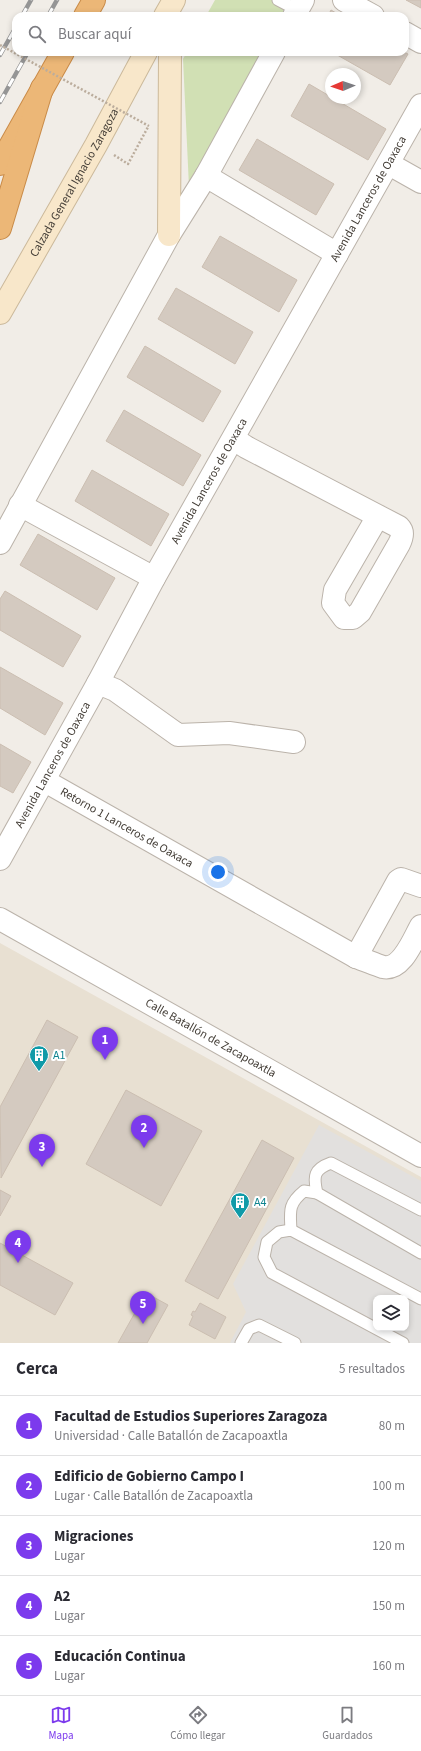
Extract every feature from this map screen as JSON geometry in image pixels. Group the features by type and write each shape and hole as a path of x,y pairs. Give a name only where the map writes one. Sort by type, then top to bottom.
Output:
{"highway":[{"path":"87,12 94,0"},
{"path":"0,164 61,56"},
{"path":"0,228 42,88"}],"main road":[{"name":"Calzada General Ignacio Zaragoza","path":"0,313 96,145 144,56"},
{"path":"169,235 170,56"}],"street":[{"path":"344,0 366,12"},
{"path":"409,35 421,42"},
{"path":"0,543 169,235 206,176 272,56"},
{"name":"Avenida Lanceros de Oaxaca","path":"0,859 98,683 154,578 234,439 421,105"},
{"path":"389,164 421,182"},
{"path":"206,176 337,254"},
{"path":"234,439 246,447 378,516"},
{"path":"20,505 154,578"},
{"path":"98,683 115,690 178,735 229,733 294,742"},
{"name":"Retorno 1 Lanceros de Oaxaca","path":"44,781 356,957 384,967 392,967 399,963 421,926"},
{"path":"356,957 398,881 401,879 406,880 421,886"},
{"name":"Calle Batallón de Zacapoaxtla","path":"0,919 421,1156"}],"lane":[{"path":"278,0 298,9"},
{"path":"317,1193 314,1182 316,1174 321,1167 331,1163 421,1210"},
{"path":"291,1230 290,1212 294,1200 304,1191 317,1193 421,1253"},
{"path":"403,1343 272,1273 264,1257 267,1242 279,1232 291,1230 421,1299"},
{"path":"241,1343 248,1329 259,1325 295,1343"}],"path":[{"path":"0,45 12,52"},
{"path":"20,56 149,126 128,164"}],"shaded area":[{"path":"0,943 421,1177 421,1343 0,1343"},
{"path":"319,1125 421,1181 421,1343 230,1343 246,1312 233,1284"}],"green space":[{"path":"215,0 289,0 283,12 208,12"},
{"path":"185,56 259,56 189,187 183,59"}],"building":[{"path":"406,0 421,0 421,8"},
{"path":"339,56 407,56 390,85"},
{"path":"309,84 325,93 325,104 343,104 386,129 368,160 291,116"},
{"path":"257,139 334,184 316,215 239,170"},
{"path":"220,236 297,280 279,312 202,267"},
{"path":"176,288 253,332 235,364 158,319"},
{"path":"145,346 221,391 203,422 127,377"},
{"path":"124,410 201,455 183,486 106,441"},
{"path":"92,470 169,514 151,546 75,501"},
{"path":"38,534 115,578 97,610 20,565"},
{"path":"5,591 81,636 63,667 0,630 0,599"},
{"path":"0,667 63,703 45,735 0,708"},
{"path":"0,744 31,762 13,793 0,786"},
{"name":"A1","path":"47,1020 78,1037 1,1178 0,1107"},
{"path":"126,1090 202,1131 161,1206 86,1164"},
{"name":"A4","path":"262,1140 294,1158 218,1299 185,1281"},
{"path":"0,1190 11,1196 0,1216"},
{"path":"0,1243 73,1283 55,1315 0,1285"},
{"path":"146,1293 168,1305 147,1343 118,1343"},
{"path":"200,1303 226,1317 215,1339 189,1325 193,1316 191,1315 193,1311 195,1312"}],"railway":[{"path":"24,12 31,0"},
{"path":"50,12 57,0"},
{"path":"0,55 12,34"},
{"path":"0,102 26,56"}],"place":[{"name":"Facultad de Estudios Superiores Zaragoza","path":"105,1060"},
{"name":"A1","path":"39,1072"},
{"name":"Edificio de Gobierno Campo I","path":"144,1148"},
{"name":"Migraciones","path":"42,1167"},
{"name":"A4","path":"240,1219"},
{"name":"A2","path":"18,1263"},
{"name":"Educación Continua","path":"143,1324"}]}
